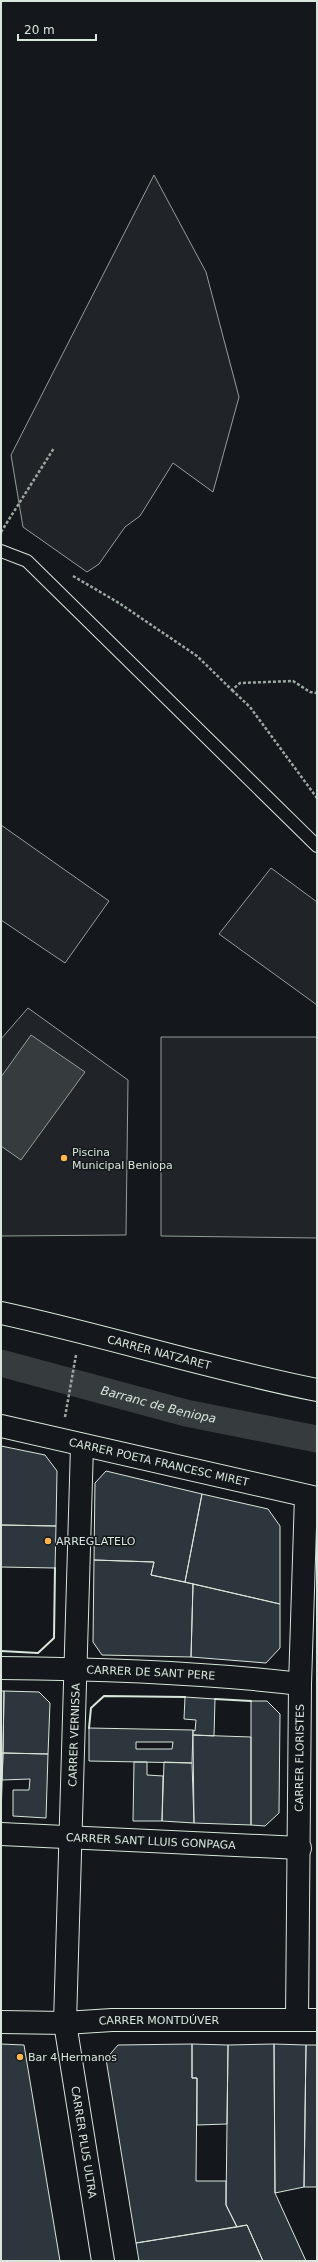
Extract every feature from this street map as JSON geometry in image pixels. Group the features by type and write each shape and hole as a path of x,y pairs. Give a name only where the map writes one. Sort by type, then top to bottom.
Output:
{"street":[{"name":"CARRER NATZARET","path":"1,1313 80,1330 252,1377 317,1390"},
{"name":"CARRER POETA FRANCESC MIRET","path":"1,1426 60,1441 312,1497"},
{"name":"CARRER VERNISSA","path":"65,2023 82,1446"},
{"name":"CARRER FLORISTES","path":"307,2020 300,1848 300,1684 312,1497"},
{"name":"CARRER DE SANT PERE","path":"1,1668 76,1669 266,1680 300,1684"},
{"name":"CARRER SANT LLUIS GONPAGA","path":"1,1834 70,1836 300,1848"},
{"name":"CARRER MONTDÚVER","path":"1,2022 65,2023 112,2020 307,2020"},
{"name":"CARRER PLUS ULTRA","path":"65,2023 103,2261"}],"lane":[{"path":"1,551 27,561 317,846"}],"path":[{"path":"1,532 54,448"},
{"path":"71,575 119,603 197,656 250,707 317,798"},
{"path":"232,690 240,683 293,681 310,692 317,693"},
{"path":"60,1441 80,1330"}],"shaded area":[{"path":"154,175 206,272 239,397 213,492 173,463 140,516 125,527 99,564 87,572 23,527 11,455"},
{"path":"1,825 109,901 65,963 1,920"},
{"path":"271,868 317,902 317,1005 219,934"},
{"name":"Piscina Municipal Beniopa","path":"28,1008 128,1080 126,1235 1,1236 1,1039"},
{"path":"31,1035 85,1072 21,1160 1,1146 1,1077"},
{"path":"161,1037 317,1037 317,1238 161,1236"}],"building":[{"path":"1,1446 45,1455 57,1471 56,1526 1,1525"},
{"path":"106,1471 202,1494 185,1582 151,1575 154,1562 94,1560 95,1483"},
{"path":"202,1494 268,1509 280,1526 280,1604 185,1582"},
{"path":"1,1525 56,1526 55,1568 1,1567"},
{"path":"94,1560 154,1562 151,1575 193,1584 191,1657 102,1655 93,1642"},
{"path":"193,1584 280,1604 280,1648 266,1663 191,1657"},
{"path":"1,1691 4,1691 3,1753 1,1753"},
{"path":"4,1691 39,1692 50,1703 48,1754 3,1753"},
{"path":"185,1697 215,1699 214,1736 193,1735 196,1720 184,1719"},
{"path":"251,1701 267,1701 280,1714 279,1813 265,1826 251,1825"},
{"path":"89,1728 193,1730 192,1763 89,1761","holes":["136,1742 173,1742 172,1749 136,1749"]},
{"path":"193,1735 251,1737 251,1825 194,1823"},
{"path":"1,1753 3,1753 1,1816"},
{"path":"3,1753 48,1754 46,1818 13,1816 13,1790 29,1790 30,1779 2,1780"},
{"path":"134,1762 147,1762 147,1775 163,1776 162,1821 133,1821"},
{"path":"164,1762 192,1763 194,1823 162,1821"},
{"path":"1,2044 24,2045 60,2261 1,2261"},
{"path":"192,2044 228,2045 227,2124 197,2125 197,2078 192,2078"},
{"path":"192,2044 192,2078 197,2078 196,2181 226,2181 226,2205 237,2227 136,2243 106,2059 118,2045"},
{"path":"274,2044 306,2045 304,2187 275,2193"},
{"path":"274,2044 275,2193 306,2261 263,2261 247,2225 237,2227 226,2205 228,2045"},
{"path":"306,2045 317,2045 317,2187 304,2187"},
{"path":"247,2225 263,2261 139,2261 136,2243"}],"waterway":[{"name":"Barranc de Beniopa","path":"1,1363 186,1413 317,1439"}],"wall":[{"path":"1,1651 38,1653 54,1638 55,1568"},
{"path":"89,1728 91,1708 104,1696 185,1697"},
{"path":"215,1699 251,1701"}],"place":[{"name":"Piscina Municipal Beniopa","path":"64,1158"},
{"name":"ARREGLATELO","path":"48,1541"},
{"name":"Bar 4 Hermanos","path":"20,2057"}]}
